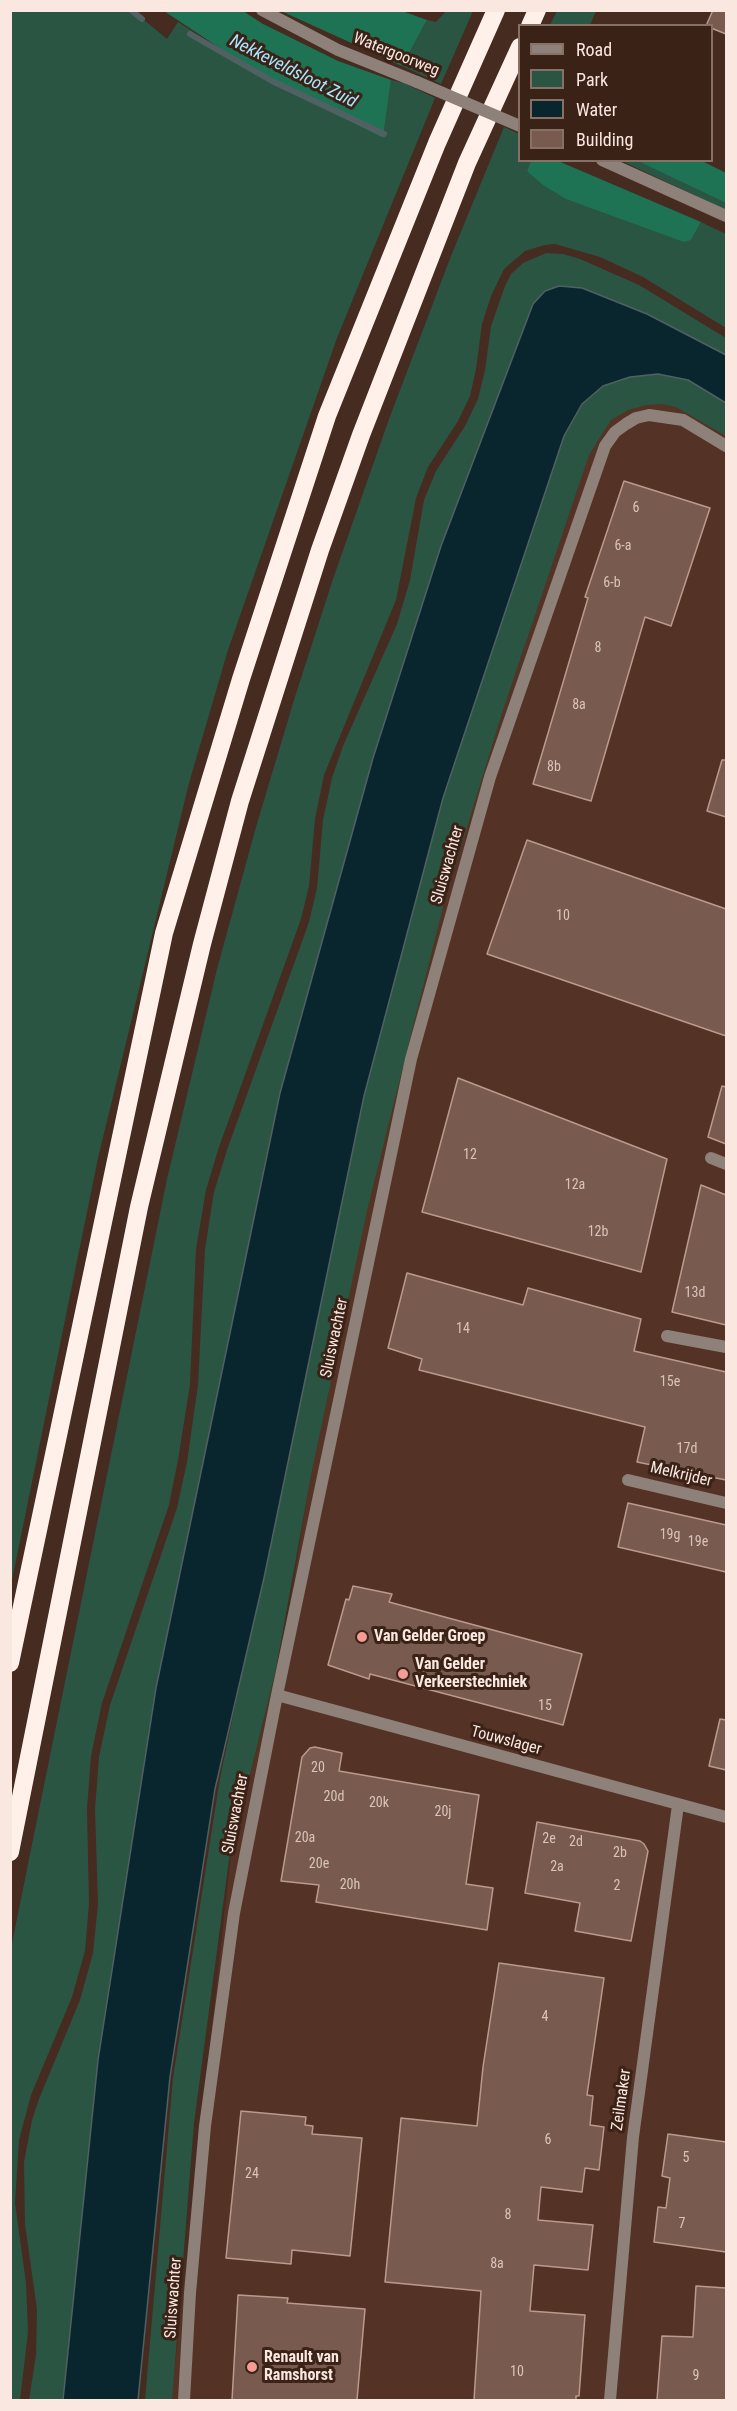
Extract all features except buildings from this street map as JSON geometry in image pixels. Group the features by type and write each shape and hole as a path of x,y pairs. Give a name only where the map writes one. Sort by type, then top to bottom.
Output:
{"highway":[{"path":"10,1663 164,933 241,679 327,416 437,143 496,10"},
{"path":"531,24 537,10"},
{"path":"10,1852 139,1207 202,945 240,801 320,550 361,435 467,164 518,49"}],"street":[{"name":"Watergoorweg","path":"261,10 338,50 518,126"},
{"path":"606,162 726,216"},
{"name":"Sluiswachter","path":"184,2400 190,2293 205,2126 234,1913 277,1695 411,1059 490,777 605,446 615,432 636,418 656,416 683,420 726,446"},
{"path":"711,1158 726,1164"},
{"path":"667,1336 726,1347"},
{"name":"Melkrijder","path":"628,1480 726,1503"},
{"name":"Touwslager","path":"277,1695 726,1817"},
{"name":"Zeilmaker","path":"610,2400 633,2137 678,1805"}],"shaded area":[{"path":"631,385 726,421 726,2400 171,2400 231,1854 286,1628 349,1237 441,876 583,420"}],"green space":[{"path":"557,10 596,11 590,24 550,24"},
{"path":"11,11 133,11 167,39 178,22 271,82 383,138 391,80 404,83 435,98 337,338 228,650 189,783 98,1158 11,1585"},
{"path":"164,11 243,11 263,24 338,61 391,80 383,138 271,82"},
{"path":"281,11 402,11 427,20 402,66"},
{"path":"446,11 473,11 441,84 402,66 427,20 436,22"},
{"path":"504,127 518,134 518,162 531,162 527,171 691,240 701,222 726,234 726,328 643,277 600,257 555,244 525,251 504,269 491,296 482,324 470,396 458,421 428,467 416,498 396,600 324,775 315,819 309,886 301,919 219,1147 206,1190 196,1249 190,1384 169,1505 102,1703 91,1756 87,1809 89,1904 85,1951 72,1997 31,2095 19,2140 15,2203 26,2283 28,2332 20,2400 11,2400 11,1948 167,1179 217,969 294,700 333,579 389,419 451,256"},
{"path":"531,162 560,162 701,222 691,240 684,242 566,199 543,185 527,171"},
{"path":"624,162 640,162 675,178 726,203 726,210"},
{"path":"640,162 704,162 726,173 726,203"},
{"path":"546,253 563,254 580,259 639,285 726,338 726,355 647,314 583,288 533,304 441,546 373,758 280,1093 156,1688 98,2061 63,2400 29,2400 36,2355 37,2309 25,2224 24,2162 32,2120 80,2000 93,1953 98,1904 95,1809 99,1757 110,1705 177,1508 187,1462 198,1385 205,1249 214,1192 309,922 317,888 323,820 332,778 343,746 397,624 410,580 424,500 436,471 465,426 478,399 485,370 491,326 505,286 511,274 523,263"},
{"path":"658,374 688,380 726,403 726,436 676,407 662,404 647,405 628,410 611,420 589,455 502,713 445,899 368,1206 311,1475 276,1669 229,1860 194,2123 172,2400 145,2400 173,2078 220,1778 364,1096 443,798 564,436 582,404 603,386 630,377"}],"water":[{"path":"559,286 582,288 647,314 726,355 726,403 688,380 658,374 630,377 603,386 582,404 564,436 443,798 364,1096 264,1578 215,1789 170,2077 138,2400 63,2400 98,2060 156,1688 280,1093 373,758 441,546 533,304 545,291"}],"waterway":[{"name":"Nekkeveldsloot Zuid","path":"131,10 142,19"},
{"name":"Nekkeveldsloot Zuid","path":"190,34 272,81 384,134"}],"place":[{"name":"Van Gelder Groep","path":"362,1637"},
{"name":"Van Gelder Verkeerstechniek","path":"403,1674"},
{"name":"Renault van Ramshorst","path":"252,2367"}]}
